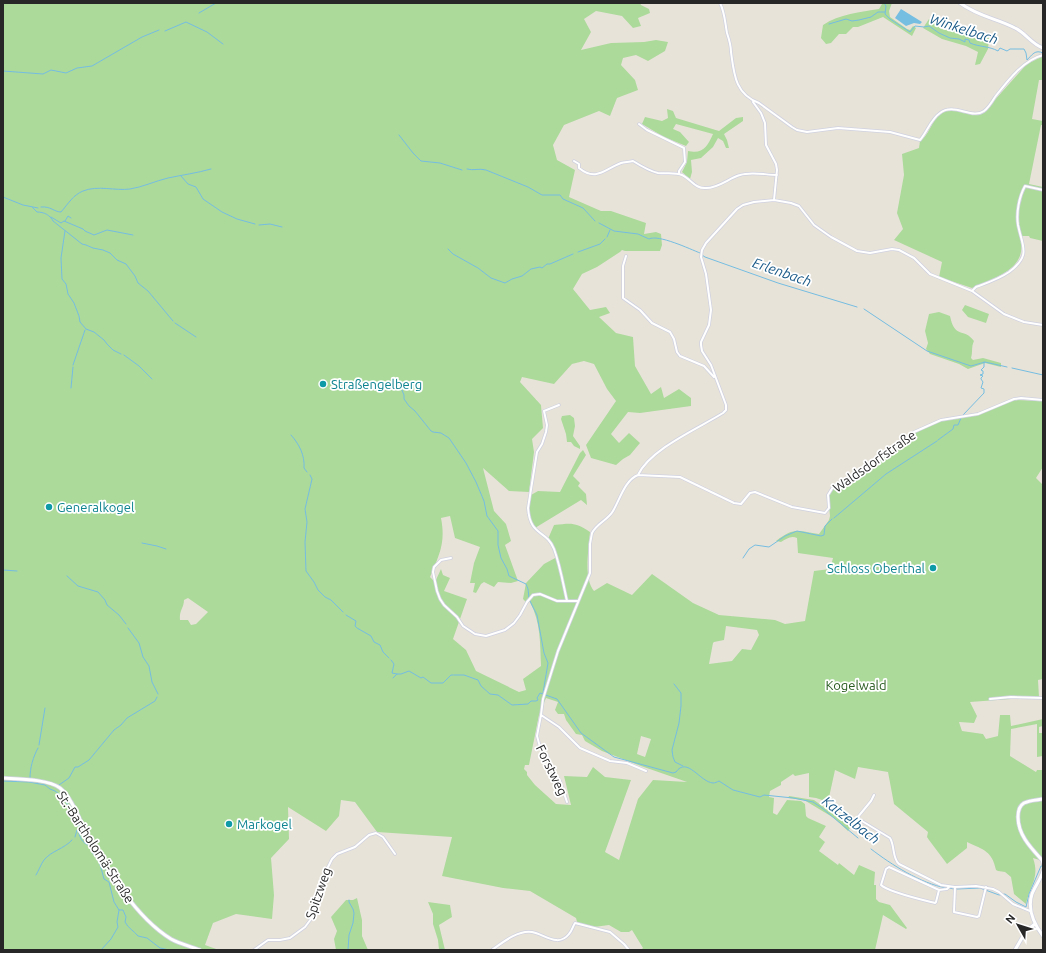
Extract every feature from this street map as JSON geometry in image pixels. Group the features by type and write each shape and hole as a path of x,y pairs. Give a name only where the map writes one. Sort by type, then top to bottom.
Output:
{"street":[{"path":"720,3 723,10 731,50 733,73 740,88 761,113 765,123 766,145 776,164 777,175 774,200"},
{"path":"960,3 982,16 1014,27 1022,32 1031,41 1043,48"},
{"path":"753,102 759,103 797,130 807,132 838,128 886,131 920,140 936,116 946,109 979,113 985,111 1004,87 1023,67 1033,59 1043,55"},
{"path":"639,124 647,130 684,148 685,162 679,171 679,174"},
{"path":"574,161 579,164 582,170 594,174 600,174 621,163 633,161 646,169 657,173 679,174 697,186 705,188 713,187 745,173 777,175"},
{"path":"972,291 976,287 1008,272 1021,258 1024,244 1018,227 1021,198 1025,186 1043,190"},
{"path":"451,558 441,560 434,567 433,572 437,590 444,605 457,616 463,626 475,634 486,636 505,630 514,623 527,602 534,595 540,594 557,601 578,601 590,573 592,533 595,527 609,517 629,482 638,475 652,456 687,433 726,412 726,405 715,378 712,365 702,351 700,345 709,325 711,310 706,274 701,257 702,250 706,243 741,206 754,202 774,200 799,206 814,225 831,237 857,251 870,253 892,249 897,250 914,258 930,274 972,291 1004,314 1024,322 1043,325"},
{"path":"626,256 623,266 623,298 640,310 652,323 670,332 674,339 677,352 680,356 704,366 715,378"},
{"name":"Waldsdorfstraße","path":"638,475 680,477 734,503 741,504 750,493 755,492 792,507 825,513 829,508 828,496 833,487 871,466 914,432 941,420 978,414 1014,399 1021,398 1043,400"},
{"path":"559,405 544,411 547,425 546,432 542,444 537,452 528,508 532,526 550,542 554,548 560,568 566,601"},
{"name":"Forstweg","path":"566,802 560,781 552,770 547,756 538,743 537,736 544,694 558,651 578,601"},
{"path":"990,699 1011,697 1043,698"},
{"path":"541,715 559,727 580,748 610,761 627,763 646,771"},
{"name":"St.-Bartholomä-Straße","path":"3,778 44,782 60,788 78,815 86,832 127,898 156,929 176,942 200,950"},
{"path":"874,795 871,802 857,818 890,838 893,843 895,860 899,864 941,885 955,887 976,886 996,890 1013,904 1030,911"},
{"path":"1043,799 1023,804 1018,809 1018,815 1019,826 1025,840 1043,863"},
{"name":"Spitzweg","path":"254,950 270,939 280,940 290,938 306,927 311,919 325,871 335,855 356,847 369,835 376,833 383,837 395,854"},
{"path":"939,890 936,903 915,898 884,887 881,883 886,869 891,867 939,890 947,889 949,886"},
{"path":"1043,871 1032,896 1030,911 1035,924 1043,936"},
{"path":"955,887 954,912 977,917 980,916 981,904 986,887"},
{"path":"492,950 513,936 526,932 533,932 553,940 561,939 570,934 575,923 580,923 610,932 624,944 628,950"},
{"path":"1015,950 1025,933 1035,924"}],"green space":[{"name":"Kogelwald","path":"3,3 640,3 649,9 650,13 638,18 641,26 633,28 622,16 596,11 584,19 591,32 581,50 611,43 656,40 668,42 665,51 648,61 636,55 623,58 621,65 635,80 638,90 617,98 610,116 599,111 564,125 553,145 557,160 575,170 569,197 601,211 611,211 646,223 644,234 656,232 661,234 662,245 660,251 622,250 597,267 582,274 573,289 590,310 606,307 610,313 599,317 616,333 633,337 635,366 651,394 661,387 664,398 679,389 691,398 691,406 640,413 628,412 611,434 619,443 629,433 640,443 630,455 616,465 591,458 586,445 616,401 607,389 594,364 584,361 572,364 554,384 522,377 520,382 541,405 543,428 532,439 534,452 529,492 509,491 483,468 494,511 506,524 511,541 505,545 518,581 511,583 498,582 494,587 484,582 481,584 476,593 473,592 475,583 470,583 474,563 480,547 455,538 450,516 441,518 443,535 441,549 430,577 435,582 441,569 443,575 450,578 444,591 467,599 453,639 466,650 476,671 519,692 526,690 523,679 541,666 538,625 534,610 530,602 526,602 523,599 526,583 544,564 557,557 548,539 554,525 573,524 581,526 590,532 588,571 594,591 607,583 632,595 652,574 693,603 719,615 775,620 785,624 805,621 814,571 830,569 833,558 798,553 797,538 795,537 781,542 776,541 787,534 796,531 819,534 829,520 828,495 834,488 871,467 910,435 941,420 978,415 1014,400 1043,401 1043,467 1036,478 1043,485 1043,679 1038,680 1039,697 970,702 977,716 974,723 959,722 962,731 983,734 986,739 998,736 1000,715 1010,715 1011,726 1043,719 1043,726 1039,727 1039,733 1043,733 1043,756 1037,757 1037,724 1011,729 1010,756 1036,772 1037,770 1043,770 1043,861 1033,858 1035,865 1035,876 1026,904 1014,894 1011,877 1005,872 996,870 990,855 978,847 967,842 967,848 947,864 927,837 928,832 894,804 888,772 858,767 855,779 835,770 828,802 809,797 809,773 795,776 793,774 781,782 781,785 770,791 769,797 774,798 773,813 777,815 787,800 801,801 805,804 806,816 826,826 819,837 825,842 819,851 838,865 839,863 854,875 859,865 875,872 874,885 876,885 876,899 879,902 890,905 907,928 906,929 883,915 875,950 641,950 643,948 632,930 629,932 621,932 609,925 594,927 577,922 576,918 530,891 503,888 442,876 452,837 377,832 355,802 341,800 339,816 326,831 288,807 289,839 271,858 274,895 272,919 236,914 213,923 205,945 219,950 3,950","holes":["188,598 208,612 196,624 191,625 188,620 180,620 184,600","726,626 757,630 759,635 751,650 742,649 732,661 709,664 713,643 724,640","546,698 558,702 555,710 558,714 564,714 566,720 576,734 582,735 585,741 602,751 687,782 653,780 638,799 619,860 605,852 631,780 605,777 593,767 587,777 564,776 571,805 556,804 535,785 524,769 525,765 529,765 539,715","641,736 651,739 645,757 637,754"]},
{"path":"880,3 892,3 889,11 890,17 907,29 910,30 913,26 916,28 912,36 883,17 858,27 853,27 846,34 839,34 831,43 826,44 821,38 823,25 829,21 850,14 879,9 882,4"},
{"path":"929,19 941,29 968,34 977,39 989,38 988,49 980,64 975,65 978,52 966,46 942,39 923,28"},
{"path":"1043,56 1043,80 1039,80 1032,119 1043,121 1043,125 1041,125 1029,184 1043,187 1043,241 1030,238 1029,236 1020,236 1022,247 1020,256 1015,264 1000,275 972,288 939,277 942,262 894,240 903,229 897,213 904,175 902,154 919,148 920,141 927,134 936,118 944,112 954,110 974,114 984,112 1027,64"},
{"path":"667,109 673,111 676,118 719,131 736,118 743,117 743,121 724,134 729,148 726,148 723,141 718,138 713,147 701,158 691,160 692,172 690,179 682,172 687,162 688,151 693,152 704,148 709,143 713,134 676,124 673,129 680,132 689,142 686,146 664,137 642,124 645,117 662,121 668,118"},
{"path":"965,305 989,314 986,323 968,317 962,310"},
{"path":"939,312 950,316 954,328 957,331 967,335 974,341 971,358 973,360 983,358 1001,363 1001,367 985,363 968,369 959,364 930,354 926,349 928,343 925,331 929,314"},
{"path":"570,415 574,418 575,426 573,436 580,446 580,449 574,446 571,442 567,442 561,419 562,416"},
{"path":"583,450 586,455 573,476 580,483 578,486 586,494 587,505 581,500 535,528 531,520 530,513 531,495 538,491 560,492"},
{"path":"789,796 814,800 847,824 850,828 848,831 834,818 804,800 788,798"},
{"path":"357,898 362,920 362,936 368,950 336,950 334,939 337,931 331,917 346,900 353,900"},
{"path":"428,902 450,905 452,917 439,925 445,950 439,950 438,940 433,924 433,914"}],"water":[{"path":"901,9 922,22 920,24 914,23 906,26 895,18"}],"waterway":[{"path":"199,13 216,3"},
{"name":"Winkelbach","path":"884,3 886,6 885,14 910,32 915,26 929,26 950,38 959,39 965,42 965,39 969,40 970,43 998,51 1000,48 1007,51 1010,49 1024,49 1027,60 1036,52 1043,53"},
{"path":"829,24 846,19 852,21 859,20 871,17 878,12 885,12"},
{"path":"165,31 186,22 207,32 223,44"},
{"path":"3,71 43,74 51,70 66,73 77,68 92,66 142,37 159,30"},
{"name":"Erlenbach","path":"399,135 421,161 440,163 462,170"},
{"path":"41,207 47,207 61,212 76,195 89,189 130,189 168,178 211,169"},
{"name":"Erlenbach","path":"467,169 486,170 528,187 542,195 560,195 563,199 583,208 595,221"},
{"path":"181,176 188,184 196,187 203,199 222,212 237,219 255,224"},
{"path":"3,197 23,205 38,208"},
{"path":"32,207 37,212 44,213 82,244 110,253 117,260 126,264 135,276 138,283 148,291 173,321"},
{"path":"65,221 68,216 71,218"},
{"path":"51,217 61,223 64,221 94,235 107,230 133,235"},
{"name":"Erlenbach","path":"599,223 614,231 638,234 649,239 653,238 666,240 700,253"},
{"path":"259,225 270,224 282,227"},
{"path":"607,237 610,230"},
{"path":"65,231 61,258 62,279 66,284 68,294 74,303 80,322 86,329 94,332 113,350 121,354"},
{"path":"578,252 600,244 605,239"},
{"path":"448,249 453,254 478,268 491,278 505,283 522,276 531,269 542,268 547,264 573,254"},
{"name":"Erlenbach","path":"702,255 778,283 857,307"},
{"name":"Erlenbach","path":"864,309 927,351 971,366 985,362 1007,367"},
{"path":"175,323 196,337"},
{"path":"73,365 85,330"},
{"path":"124,355 139,366 152,379"},
{"path":"963,415 984,393 984,389 981,388 983,382 981,378 983,376 980,375 983,374 983,371 981,370 984,367 984,362"},
{"path":"71,388 73,367"},
{"name":"Erlenbach","path":"1012,368 1043,375"},
{"path":"397,378 404,395 404,399 409,406 415,411 431,431 441,433 449,438 466,463 484,501 487,516 498,531 498,545 501,558 509,576 526,584 529,598"},
{"path":"938,440 953,429 954,425 958,425 961,418"},
{"path":"291,435 301,450 304,459 304,468 307,472"},
{"path":"834,518 886,474 937,441"},
{"path":"310,475 312,479 305,509 307,522 305,542 306,571 318,590 343,612"},
{"path":"743,558 749,549 755,545 769,547 785,536 797,531 821,536 824,535 825,526 832,519"},
{"name":"Katzelbach","path":"142,543 166,549"},
{"path":"3,570 17,571"},
{"path":"67,576 78,586 98,592 105,600 107,605 119,615 126,624"},
{"path":"530,601 537,615 544,653 548,663 543,693"},
{"path":"346,615 356,621 355,626 371,636 374,642 380,645 383,652 389,658"},
{"path":"128,628 139,643 143,657 149,666 152,682 158,694"},
{"path":"391,660 394,664 392,673 397,674"},
{"name":"Katzelbach","path":"393,678 397,674 409,671 421,678 423,677 431,683 443,683 451,675 453,675"},
{"name":"Katzelbach","path":"454,675 464,675 478,680 481,686 490,694 498,695 512,705 528,704 531,701 536,701 538,700 537,698 540,693 557,699 581,733 614,757 673,773 680,768 689,768 708,782 715,783 719,781 733,790 760,797 764,795 813,802 858,838"},
{"path":"674,684 681,693 681,706 679,723 672,750 675,762 683,766"},
{"path":"59,785 69,778 75,767 78,767 89,760 114,730 127,718 155,701 157,697"},
{"path":"39,745 45,708"},
{"path":"30,778 32,763 38,748"},
{"path":"3,781 29,782 45,785 64,798 71,811"},
{"path":"71,814 72,819 79,825 78,829 81,839 90,846 90,849 98,860 104,879 109,882 114,902 119,910 123,910 126,917 126,924 138,936 147,938 160,948 169,950"},
{"path":"75,837 77,830"},
{"path":"36,875 47,857 72,840"},
{"name":"Katzelbach","path":"871,849 916,878 936,886 946,888"},
{"name":"Katzelbach","path":"957,889 980,888 999,895 1005,894 1026,907 1029,894 1041,866 1043,866"},
{"name":"Katzelbach","path":"949,888 954,889"},
{"path":"348,950 349,935 353,923 354,913 349,900"},
{"path":"101,950 111,939 118,927 117,922 119,910"}],"place":[{"name":"Straßengelberg","path":"323,384"},
{"name":"Generalkogel","path":"49,507"},
{"name":"Schloss Oberthal","path":"933,568"},
{"name":"Markogel","path":"229,824"}]}
